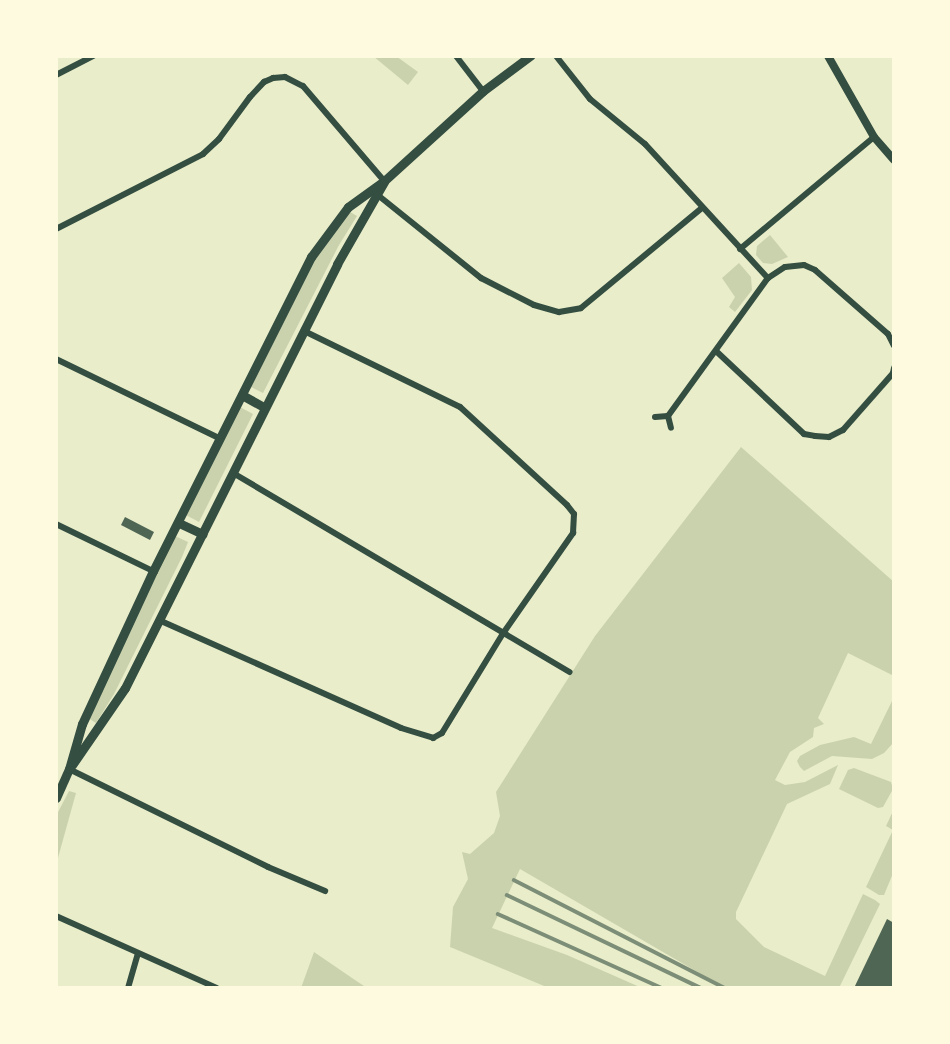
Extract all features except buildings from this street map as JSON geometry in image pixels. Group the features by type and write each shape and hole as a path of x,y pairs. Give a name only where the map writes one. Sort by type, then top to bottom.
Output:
{"main road":[{"path":"56,798 69,769 82,724 153,570 322,240 348,207 384,181 483,91 530,56"},
{"path":"69,769 107,718 161,621 264,407 337,264 379,195 384,181"},
{"path":"242,395 264,407"},
{"path":"179,523 202,534"}],"street":[{"path":"56,75 93,56"},
{"path":"456,56 483,91"},
{"path":"556,56 590,99 645,144 768,278"},
{"path":"828,56 874,137 894,160"},
{"path":"56,229 203,154 219,139 264,82 274,78 293,80 303,86 384,181"},
{"path":"740,249 874,137"},
{"path":"379,195 481,278 534,305 559,312 581,308 702,208"},
{"path":"655,417 668,416 768,278 785,267 804,265 815,270 888,334 894,346"},
{"path":"161,621 401,728 433,738 442,733 504,632 573,533 574,514 460,407 304,331"},
{"path":"716,351 804,435 830,437 843,430 894,368"},
{"path":"56,359 219,438"},
{"path":"668,416 671,428"},
{"path":"233,473 570,671"},
{"path":"56,524 153,570"},
{"path":"69,769 268,867 326,891"},
{"path":"56,916 217,988"},
{"path":"128,988 138,954"}],"green space":[{"path":"373,56 396,56 418,72 408,85"},
{"path":"350,212 357,216 339,245 263,393 249,386 311,262 331,232"},
{"path":"770,235 788,257 772,264 763,263 756,255 757,246"},
{"path":"739,263 751,277 752,290 735,312 729,307 735,297 722,278"},
{"path":"238,406 253,414 199,522 184,514"},
{"path":"741,447 894,582 894,676 848,653 818,718 824,724 814,728 813,737 790,752 775,780 785,785 805,782 838,765 830,784 787,804 736,912 736,919 764,947 825,976 863,894 875,900 880,904 839,988 725,988 520,869 492,928 567,955 642,988 549,988 450,947 453,907 468,879 462,852 470,854 494,833 500,816 496,792 595,636"},
{"path":"175,536 188,542 182,557 114,694 96,723 88,718"},
{"path":"892,701 894,742 884,753 872,759 832,756 804,771 800,767 797,761 800,756 820,745 854,737 871,744"},
{"path":"854,768 891,782 893,789 883,807 878,808 839,789 848,770"},
{"path":"69,791 76,793 56,865 56,816"},
{"path":"894,809 894,871 884,895 879,895 866,887 893,830 886,826"},
{"path":"314,952 355,980 367,988 301,988"}],"railway":[{"path":"514,880 725,988"},
{"path":"507,895 701,988"},
{"path":"498,914 662,988"}]}
